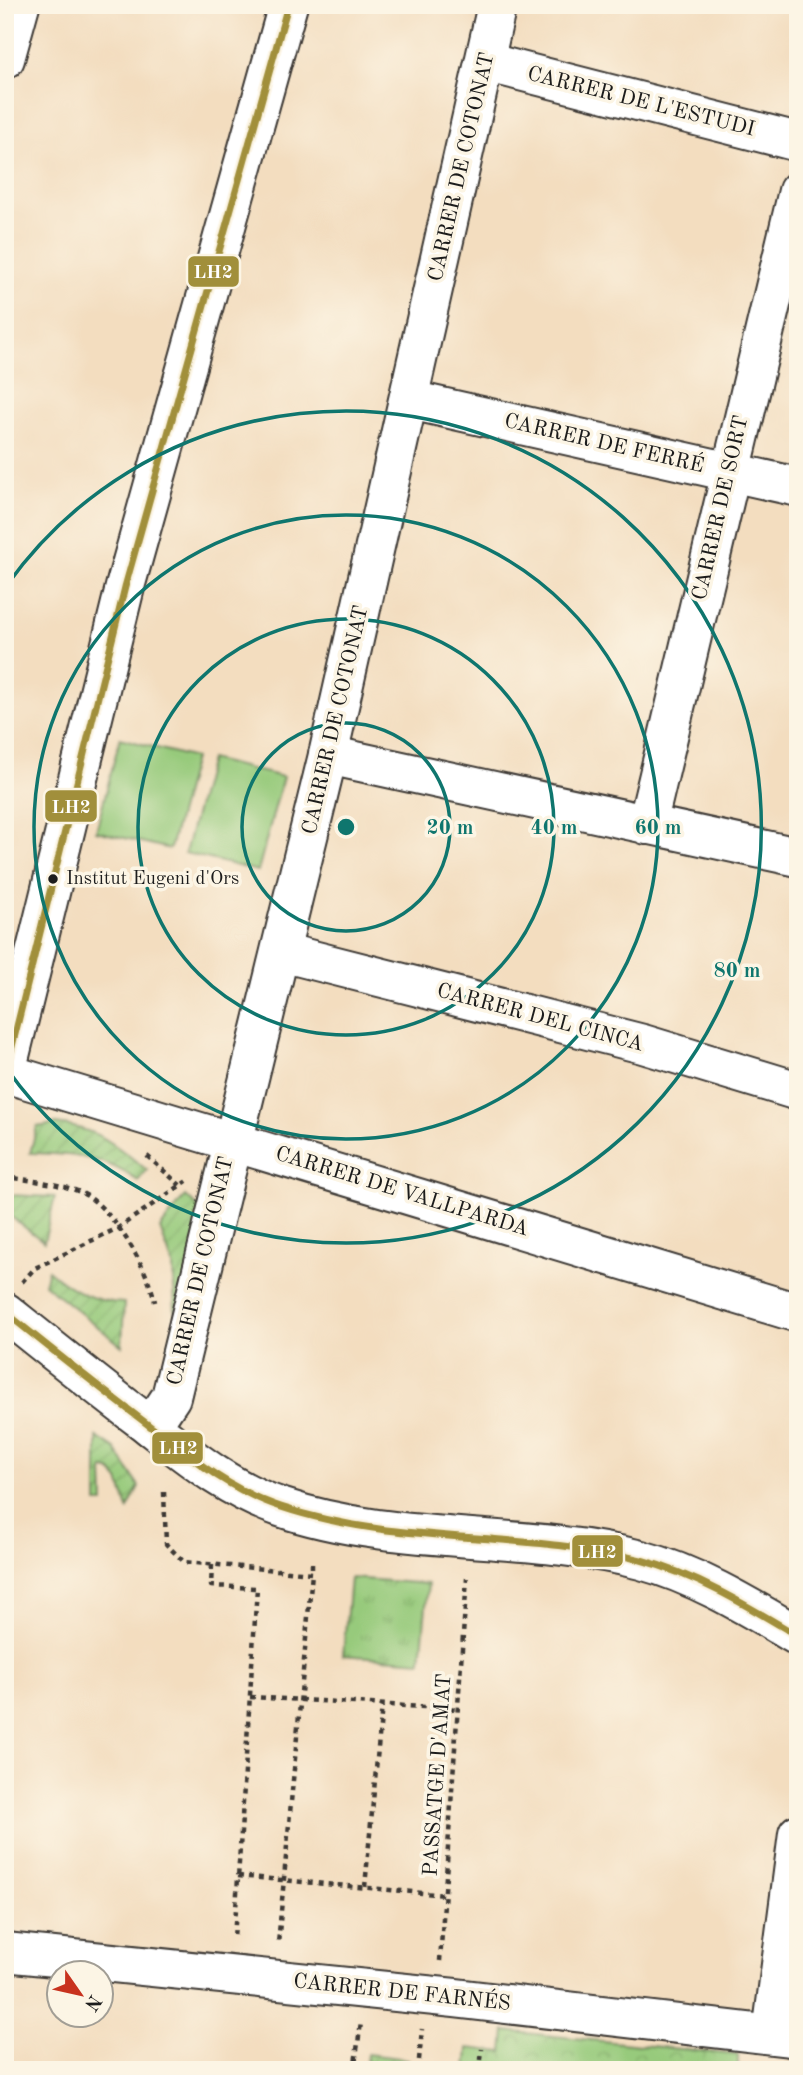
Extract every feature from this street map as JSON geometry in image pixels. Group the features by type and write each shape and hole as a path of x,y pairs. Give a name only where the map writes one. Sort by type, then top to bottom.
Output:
{"street":[{"path":"5,59 20,5"},
{"path":"5,1074 125,587 288,5"},
{"name":"CARRER DE COTONAT","path":"151,1427 171,1397 281,952 410,400 497,5"},
{"name":"CARRER DE L'ESTUDI","path":"485,62 798,142"},
{"name":"CARRER DE SORT","path":"647,825 729,471 798,191"},
{"name":"CARRER DE FERRÉ","path":"410,400 798,487"},
{"path":"328,755 798,857"},
{"name":"CARRER DEL CINCA","path":"281,952 643,1044 798,1091"},
{"name":"CARRER DE VALLPARDA","path":"5,1074 221,1139 233,1140 798,1313"},
{"path":"12,1298 151,1427 217,1478 278,1506 369,1529 589,1550 642,1560 684,1575 798,1636"},
{"path":"785,2036 798,1834"},
{"name":"CARRER DE FARNÉS","path":"5,1952 455,1998 785,2036"}],"path":[{"path":"5,1177 80,1192 103,1208 118,1228 148,1280 156,1308"},
{"path":"12,1298 35,1268 118,1228 189,1180"},
{"path":"164,1492 166,1544 184,1562 312,1573"},
{"path":"278,1946 312,1563"},
{"path":"212,1564 211,1586 257,1588 233,1941"},
{"name":"PASSATGE D'AMAT","path":"440,1973 467,1578"},
{"path":"250,1697 459,1709"},
{"path":"365,1887 382,1705"},
{"path":"238,1876 445,1895"},
{"name":"CARRER DE FARNÉS","path":"354,2070 361,2020"},
{"path":"480,2070 482,2049"}],"green space":[{"path":"120,738 194,758 170,849 96,831"},
{"path":"210,759 283,777 258,871 185,853"},
{"path":"56,1124 83,1129 105,1139 147,1170 138,1181 100,1161 59,1154 30,1153 37,1127"},
{"path":"9,1195 55,1197 44,1242 5,1212"},
{"path":"185,1196 209,1215 175,1316 173,1265 160,1229"},
{"path":"48,1270 83,1294 124,1303 122,1346 44,1284"},
{"path":"97,1437 115,1449 139,1486 128,1509 119,1480 110,1470 103,1469 104,1503 97,1503"},
{"path":"350,1578 428,1584 421,1661 343,1655"},
{"path":"505,2031 738,2055 738,2067 762,2070 466,2070 468,2048 503,2052"},
{"path":"367,2054 408,2059 406,2070 365,2070"}],"transit line":[{"name":"LH2","path":"5,1075 125,587 288,5"},
{"name":"LH2","path":"5,1312 191,1458 225,1481 262,1500 325,1519 370,1528 551,1545 641,1560 702,1583 798,1636"}],"place":[{"name":"Institut Eugeni d'Ors","path":"53,879"}]}
